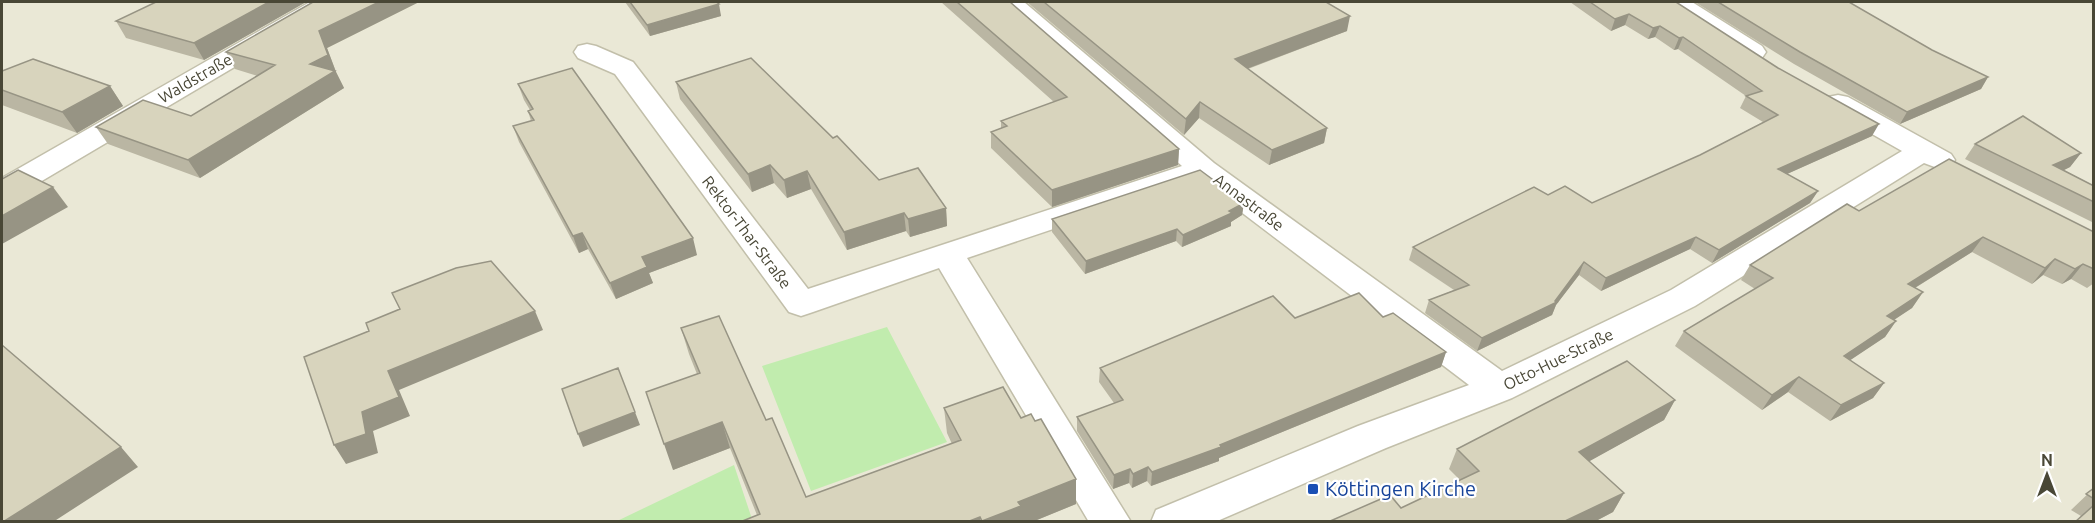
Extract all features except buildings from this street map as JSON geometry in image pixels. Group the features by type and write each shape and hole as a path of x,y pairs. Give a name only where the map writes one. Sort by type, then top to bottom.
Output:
{"street":[{"name":"Waldstraße","path":"2,191 327,2"},
{"name":"Annastraße","path":"1010,2 1203,169 1499,388"},
{"path":"1676,2 1773,66"},
{"name":"Rektor-Thar-Straße","path":"587,52 624,68 801,304 947,253 1203,169"},
{"path":"1813,89 1963,172"},
{"name":"Otto-Hue-Straße","path":"1171,522 1371,437 1499,388 1683,298 1923,151"},
{"path":"947,253 1111,522"}],"shaded area":[{"path":"2,2 2093,2 2093,521 2,521"}],"green space":[{"path":"887,327 947,442 811,491 762,366"},
{"path":"734,465 752,519 749,522 615,522"}],"place":[{"name":"Köttingen Kirche","path":"1313,489"}]}
